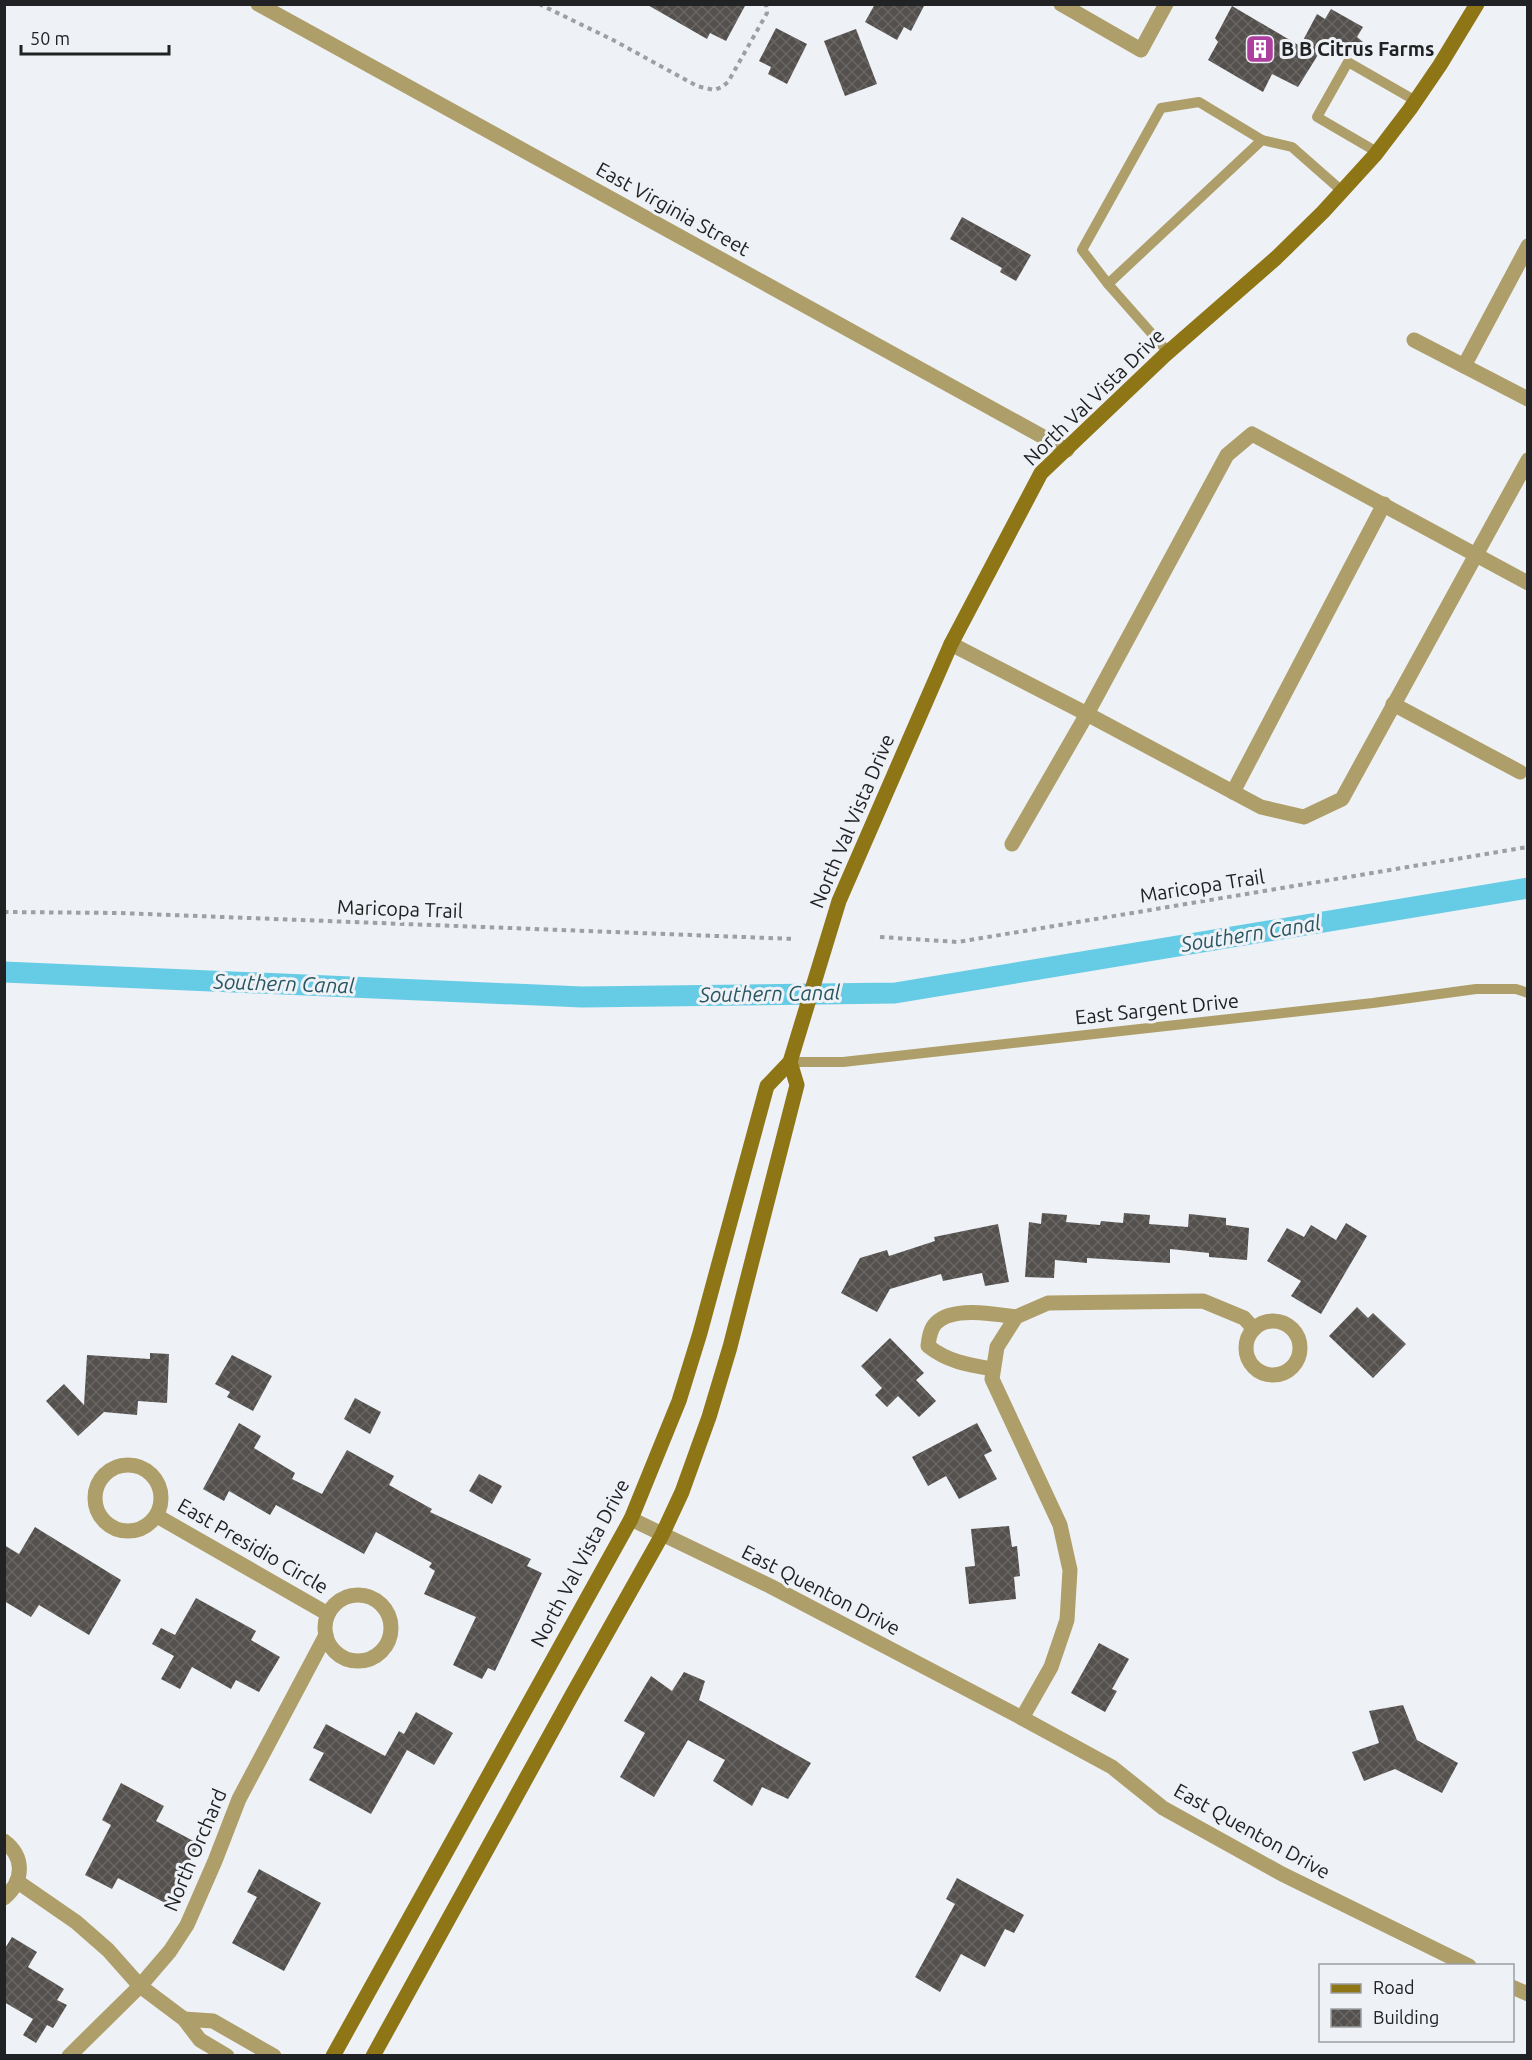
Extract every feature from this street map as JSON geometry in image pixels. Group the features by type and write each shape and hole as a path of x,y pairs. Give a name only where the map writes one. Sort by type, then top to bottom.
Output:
{"main road":[{"name":"North Val Vista Drive","path":"333,2055 631,1519 679,1401 700,1334 766,1086 790,1062 839,901 951,644 1041,473 1168,352 1276,258 1342,191 1377,152 1416,101 1477,4"},
{"name":"North Val Vista Drive","path":"373,2055 662,1535 682,1492 730,1347 797,1085 790,1062"}],"street":[{"name":"East Virginia Street","path":"258,4 1066,450"},
{"path":"1060,4 1141,50 1166,4"},
{"path":"1464,366 1527,246"},
{"path":"1414,340 1527,399"},
{"path":"1012,844 1087,714 1227,455 1252,434 1527,583"},
{"path":"951,644 1261,807 1304,817 1342,799 1476,554 1523,480 1527,460"},
{"path":"1233,792 1384,504"},
{"path":"1393,704 1520,772"},
{"path":"993,1369 959,1363 939,1354 928,1346 930,1333 937,1323 949,1317 978,1311 1016,1317 1048,1303 1203,1301 1244,1318 1254,1329"},
{"path":"1016,1317 997,1347 992,1379 1060,1525 1070,1570 1067,1620 1051,1667 1023,1718"},
{"name":"East Presidio Circle","path":"126,1465 146,1469 159,1485 162,1495 157,1516 139,1530 128,1532 116,1529 99,1514 95,1492 99,1481 107,1472 116,1467 126,1465"},
{"name":"East Presidio Circle","path":"157,1516 328,1614"},
{"name":"East Quenton Drive","path":"631,1519 770,1586 1023,1718 1112,1767 1163,1808 1282,1874 1468,1964"},
{"name":"East Presidio Circle","path":"364,1595 383,1606 389,1616 390,1637 385,1647 368,1659 357,1661 346,1659 330,1645 326,1635 325,1624 328,1614 343,1598 364,1595"},
{"name":"North Orchard","path":"69,2055 140,1986 170,1951 187,1925 215,1862 239,1799 326,1635"},
{"path":"4,1840 14,1849 19,1860 20,1872 18,1882 12,1892 4,1898"},
{"path":"18,1882 76,1922 108,1950 140,1986 184,2019 200,2040 227,2055"},
{"path":"184,2019 213,2021 274,2055"}],"lane":[{"path":"1377,152 1317,117 1348,62 1416,101"},
{"path":"1168,352 1108,284 1082,250 1161,108 1199,102 1262,140 1292,147 1342,191"},
{"path":"1108,284 1262,140"},
{"name":"East Sargent Drive","path":"790,1062 854,1061 1361,1005 1476,989 1516,989 1527,993"}],"path":[{"path":"539,4 613,40 697,86 714,90 722,87 732,75 767,14 766,4"},
{"name":"Maricopa Trail","path":"880,937 958,942 1527,847"},
{"name":"Maricopa Trail","path":"4,912 119,912 795,939"}],"building":[{"path":"646,4 746,4 726,41 710,33 707,39"},
{"path":"875,4 925,4 911,31 904,27 897,40 865,22"},
{"name":"B B Citrus Farms","path":"1232,6 1300,46 1317,14 1325,19 1331,9 1363,27 1357,37 1363,42 1355,57 1326,42 1298,87 1272,74 1263,92 1208,60 1218,42 1215,38"},
{"path":"776,28 807,44 787,84 768,74 771,67 759,61"},
{"path":"856,29 877,84 845,96 824,41"},
{"path":"962,217 1031,255 1016,281 1000,272 1002,268 950,239"},
{"path":"1042,1213 1067,1215 1066,1222 1100,1225 1101,1221 1123,1223 1124,1213 1150,1215 1149,1224 1188,1227 1189,1214 1226,1218 1226,1225 1249,1228 1247,1260 1209,1257 1209,1253 1170,1249 1170,1263 1087,1258 1087,1263 1055,1260 1054,1278 1025,1277 1029,1222 1041,1224"},
{"path":"1346,1223 1367,1236 1321,1314 1291,1296 1301,1281 1267,1261 1287,1228 1304,1237 1311,1225 1336,1240"},
{"path":"998,1224 1009,1282 985,1286 982,1273 943,1281 941,1274 890,1289 877,1312 841,1293 860,1258 887,1250 889,1256 935,1241 934,1237"},
{"path":"1357,1307 1368,1318 1373,1313 1406,1344 1373,1378 1329,1336"},
{"path":"890,1338 924,1373 916,1380 936,1401 919,1417 898,1396 887,1407 875,1395 882,1388 861,1366"},
{"path":"150,1353 169,1354 167,1403 138,1401 137,1415 104,1412 78,1436 46,1401 64,1384 84,1405 87,1355 150,1359"},
{"path":"232,1355 272,1376 253,1411 227,1397 230,1392 215,1384"},
{"path":"355,1398 381,1412 370,1434 344,1419"},
{"path":"239,1423 261,1436 254,1448 295,1473 292,1479 322,1494 347,1450 394,1476 389,1485 432,1509 430,1512 531,1559 527,1566 542,1573 495,1671 488,1668 482,1679 453,1665 476,1617 424,1594 435,1571 429,1567 432,1563 376,1532 364,1554 276,1505 270,1515 229,1491 224,1501 203,1489"},
{"path":"977,1423 992,1451 984,1455 997,1479 959,1499 946,1476 928,1486 912,1457"},
{"path":"479,1474 502,1486 492,1504 469,1491"},
{"path":"1009,1526 1012,1547 1017,1546 1020,1576 1014,1577 1016,1599 969,1604 965,1567 975,1566 971,1529"},
{"path":"35,1527 121,1580 89,1635 39,1605 31,1617 4,1601 4,1545 19,1554"},
{"path":"196,1598 256,1631 251,1640 280,1657 259,1692 236,1680 231,1689 192,1667 180,1689 161,1679 174,1656 152,1644 161,1628 175,1635"},
{"path":"1099,1643 1129,1659 1112,1689 1117,1691 1105,1712 1071,1693"},
{"path":"684,1672 705,1681 699,1700 811,1763 788,1799 762,1787 752,1806 713,1781 725,1760 688,1740 654,1797 620,1777 645,1733 624,1721 651,1676 672,1691"},
{"path":"1403,1705 1417,1740 1458,1763 1442,1793 1395,1769 1364,1781 1352,1752 1379,1743 1369,1711"},
{"path":"416,1712 453,1733 434,1765 407,1750 371,1814 309,1780 324,1753 313,1748 326,1724 385,1756 399,1731 404,1734"},
{"path":"121,1783 164,1806 156,1821 199,1844 167,1904 118,1878 112,1889 85,1875 111,1825 102,1820"},
{"path":"259,1869 321,1903 284,1971 232,1943 257,1897 247,1892"},
{"path":"957,1878 1024,1915 1014,1933 1005,1929 985,1967 961,1954 940,1992 915,1977 955,1904 946,1899"},
{"path":"12,1937 37,1952 28,1967 64,1989 57,2000 67,2005 53,2028 47,2025 36,2043 23,2035 33,2019 4,2002 4,1950"}],"waterway":[{"name":"Southern Canal","path":"4,972 582,997 895,993 1528,888"}],"place":[{"name":"B B Citrus Farms","path":"1260,49"}]}
